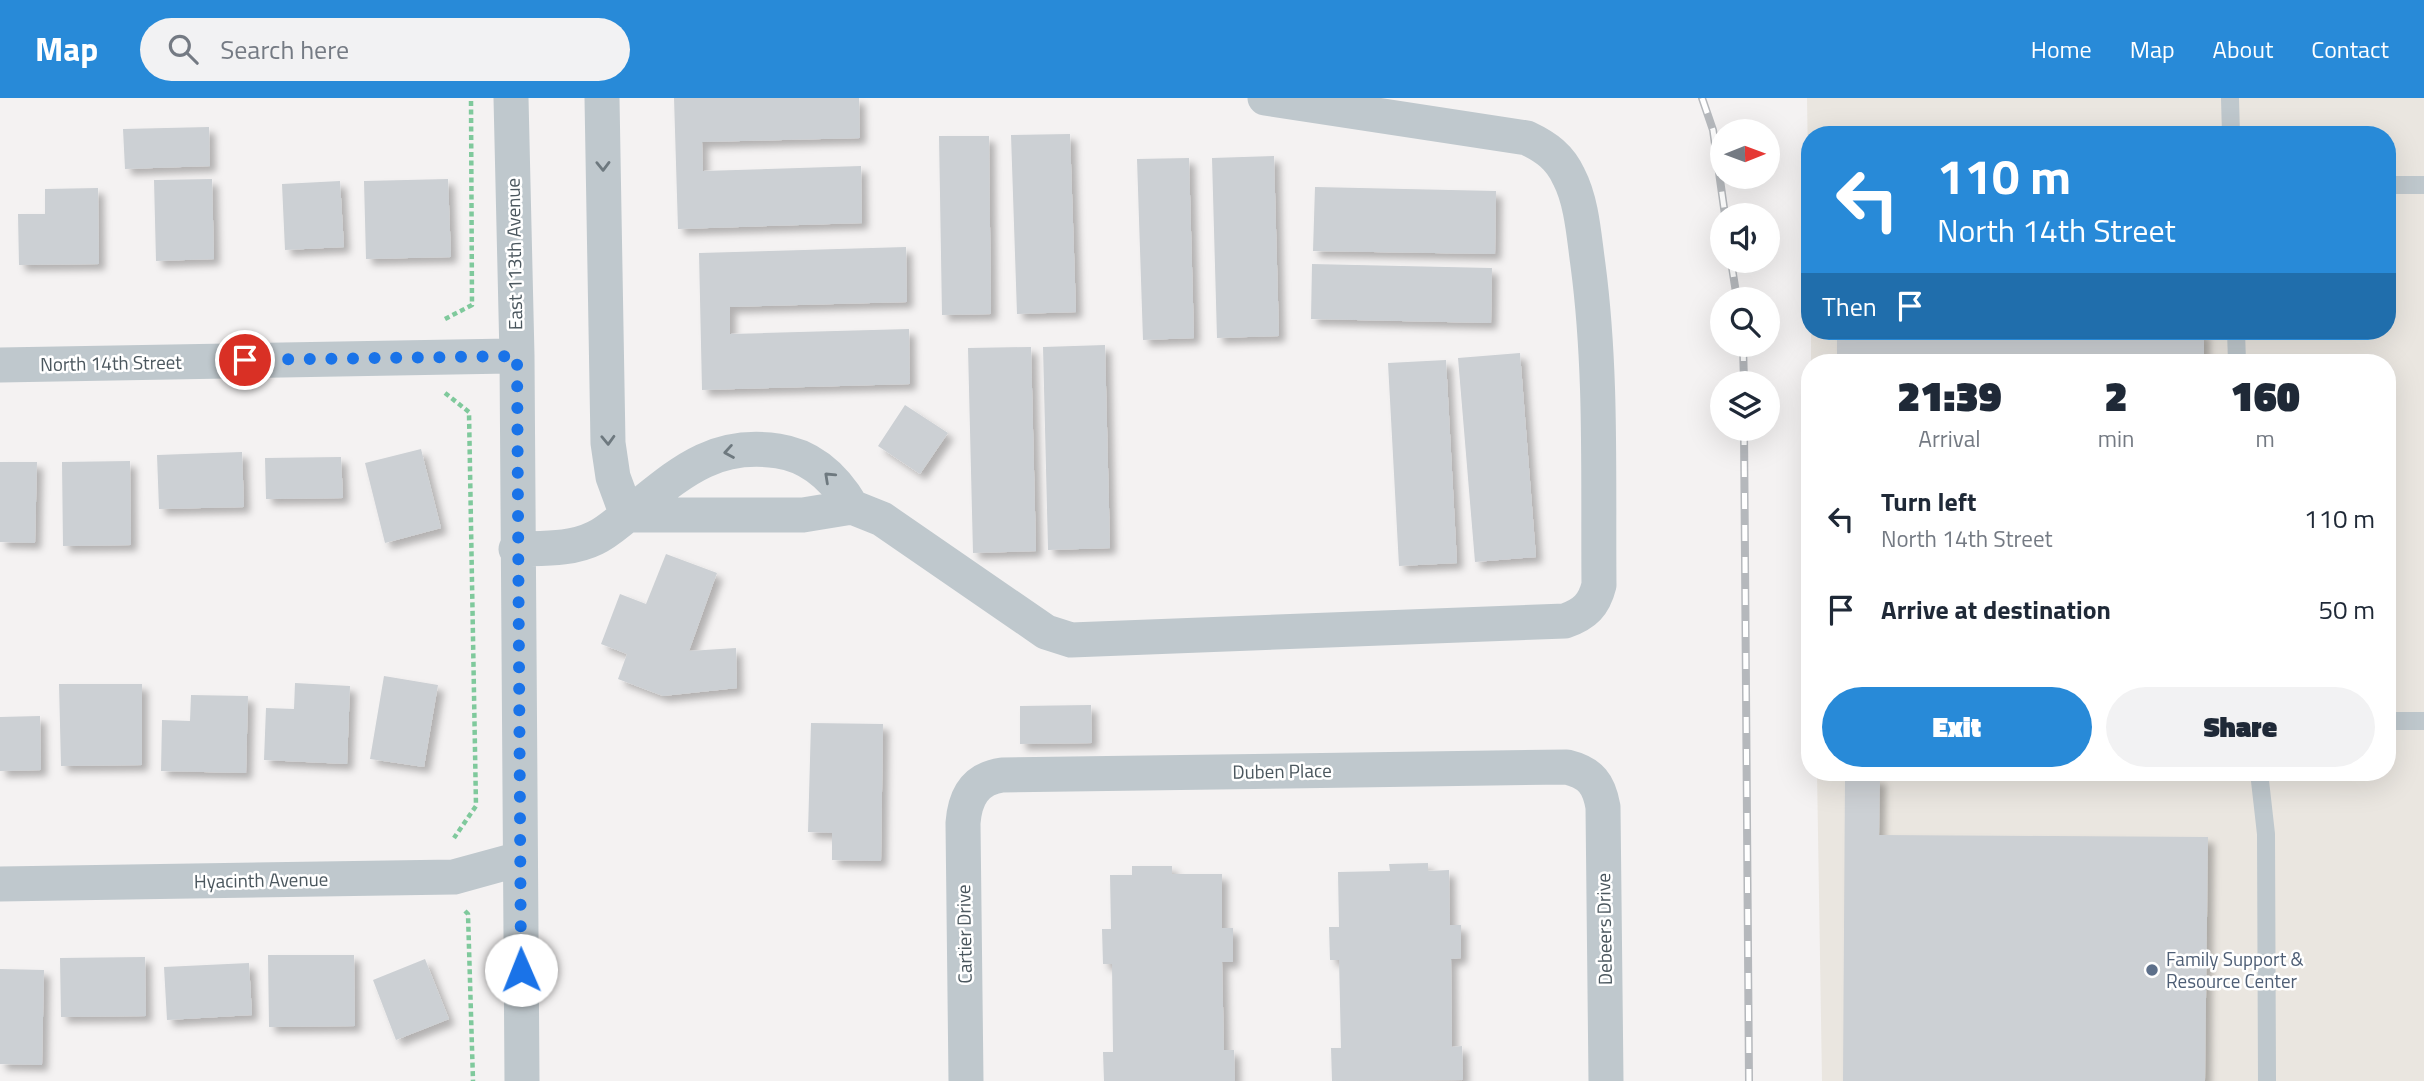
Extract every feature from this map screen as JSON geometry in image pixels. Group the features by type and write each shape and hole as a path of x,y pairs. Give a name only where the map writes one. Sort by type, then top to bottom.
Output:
{"street":[{"name":"East 113th Avenue","path":"510,98 517,356 516,549 522,1081"},
{"path":"602,98 608,443 613,477 627,515"},
{"path":"627,515 803,515 852,507 882,519 1046,632 1071,640 1565,621 1588,610 1599,585 1597,356 1586,247 1570,177 1559,159 1544,146 1527,138 1274,99"},
{"name":"North 14th Street","path":"0,365 517,356"},
{"path":"516,549 578,545 597,538 694,465 724,452 743,449 781,452 815,465 831,477 852,507"},
{"name":"Duben Place","path":"973,789 990,777 1016,775 1567,767 1582,771 1594,779"},
{"name":"Debeers Drive","path":"1594,779 1601,792 1603,807 1606,1081"},
{"name":"Cartier Drive","path":"966,1081 963,823 964,810 973,789"},
{"name":"Hyacinth Avenue","path":"0,884 454,877 520,859"}],"lane":[{"path":"2230,98 2231,126"},
{"path":"2396,186 2424,185"},
{"path":"2396,722 2424,721"},
{"path":"2260,781 2266,834 2267,1081"}],"path":[{"path":"471,98 472,304 433,326 436,357 446,394 469,412 476,806 453,839 453,900 468,914 473,1081"}],"shaded area":[{"path":"1807,98 2424,98 2424,1081 1822,1081 1817,781 2396,781 2396,354 1811,354 1811,340 2396,340 2396,126 1807,126"}],"building":[{"path":"674,98 859,98 860,138 702,142 703,171 861,166 862,223 678,229"},
{"path":"209,127 210,166 125,169 123,129"},
{"path":"1070,134 1076,312 1017,314 1011,135"},
{"path":"939,136 989,136 991,314 942,315"},
{"path":"1274,156 1279,336 1217,338 1212,158"},
{"path":"1189,158 1194,338 1143,340 1137,159"},
{"path":"212,179 214,259 156,261 154,180"},
{"path":"448,179 451,257 366,259 364,181"},
{"path":"340,181 344,247 285,250 282,184"},
{"path":"1315,187 1496,191 1495,254 1313,251"},
{"path":"98,188 99,264 19,265 18,214 45,214 45,189"},
{"path":"906,247 907,302 730,307 730,334 909,329 910,384 702,390 699,253"},
{"path":"1312,264 1492,268 1491,323 1311,319"},
{"path":"1837,340 2204,340 2204,354 1837,354"},
{"path":"1105,345 1110,548 1048,550 1043,347"},
{"path":"1031,347 1036,551 973,553 968,348"},
{"path":"1520,353 1536,557 1475,562 1458,358"},
{"path":"1446,360 1457,563 1399,566 1388,363"},
{"path":"905,405 948,433 920,474 878,446"},
{"path":"421,449 441,528 385,543 365,463"},
{"path":"242,452 244,507 159,509 157,455"},
{"path":"341,457 343,498 266,499 265,458"},
{"path":"130,461 131,545 63,546 62,462"},
{"path":"0,462 37,462 35,543 0,542"},
{"path":"666,554 717,573 689,651 736,648 737,688 663,696 618,679 627,654 601,644 620,594 646,604"},
{"path":"384,676 438,685 424,767 370,759"},
{"path":"295,683 350,686 347,764 264,760 266,708 294,709"},
{"path":"59,684 142,684 142,765 61,766"},
{"path":"191,695 248,696 246,773 161,771 162,720 190,721"},
{"path":"1091,705 1092,743 1020,744 1020,706"},
{"path":"40,716 41,770 0,771 0,717"},
{"path":"811,723 883,724 881,861 832,860 832,833 808,832"},
{"path":"1845,781 1880,781 1879,835 2208,837 2205,1081 1843,1081"},
{"path":"1428,863 1428,871 1449,870 1450,925 1461,925 1461,958 1451,959 1452,1047 1462,1046 1463,1080 1332,1081 1331,1048 1341,1048 1339,960 1330,960 1329,927 1339,927 1338,872 1390,871 1389,864"},
{"path":"1132,866 1172,866 1172,874 1222,874 1222,928 1233,928 1233,962 1222,962 1224,1050 1234,1050 1235,1081 1104,1081 1103,1052 1113,1052 1112,964 1103,964 1102,929 1111,929 1110,875 1132,875"},
{"path":"268,955 354,955 355,1026 269,1027"},
{"path":"145,957 146,1016 61,1017 60,958"},
{"path":"425,959 449,1019 396,1040 373,980"},
{"path":"249,963 252,1015 167,1020 164,967"},
{"path":"0,969 44,970 42,1065 0,1064"}],"railway":[{"path":"1702,98 1713,130 1723,203"},
{"path":"1733,273 1735,287"},
{"path":"1743,357 1744,371"},
{"path":"1744,441 1749,1081"}],"place":[{"name":"Family Support & Resource Center","path":"2152,970"}],"route":[{"path":"245,360 517,356 516,549 521,970"}]}
